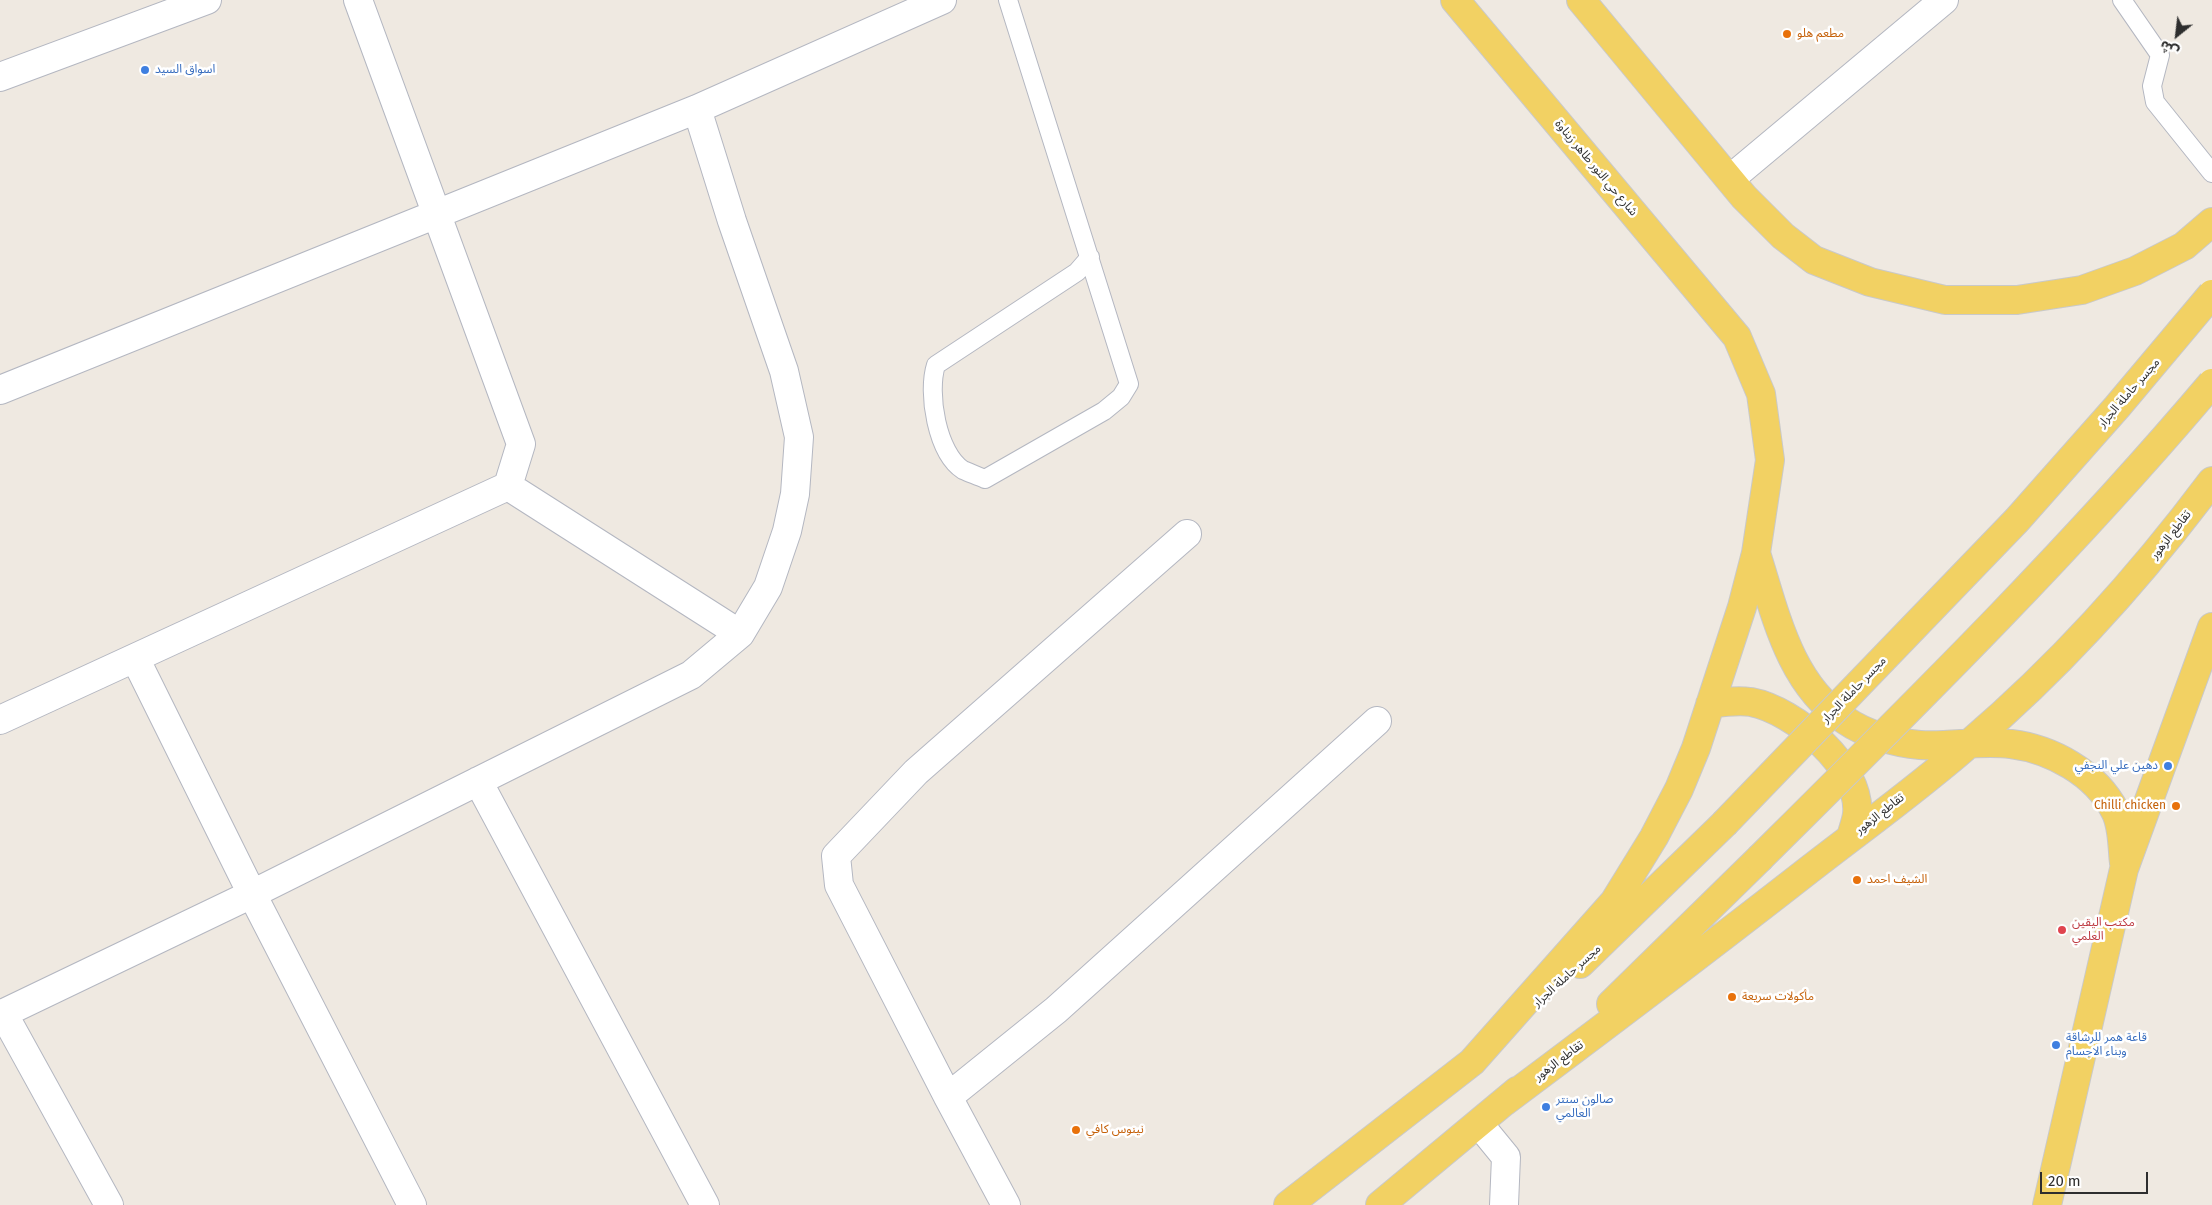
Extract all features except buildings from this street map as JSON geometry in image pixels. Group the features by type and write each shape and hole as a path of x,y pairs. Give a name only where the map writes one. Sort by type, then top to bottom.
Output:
{"main road":[{"name":"شارع حي النور طاهر زيناوة","path":"1456,0 1737,337 1761,394 1770,460 1756,553 1742,607 1679,789 1654,837 1614,902 1472,1062"},
{"path":"1582,0 1730,179 1783,236 1814,260 1870,282 1945,300 2017,300 2082,290 2134,271 2184,246 2212,237"},
{"path":"2184,246 2212,222"},
{"name":"مجسر حاملة الجرار","path":"1472,1062 1600,947 1724,824 2017,520 2118,407 2212,294"},
{"path":"1380,1205 1504,1102 1633,982 1759,859 1965,654 2109,500 2212,383"},
{"name":"تقاطع الزهور","path":"1504,1102 1688,964 1971,743 2112,606 2170,537 2212,481"},
{"path":"1756,553 1786,645 1799,671 1830,708 1844,720 1885,738 1920,745 2010,744 2028,747 2051,755 2076,768 2100,789 2116,812 2124,869"},
{"path":"2047,1205 2124,869 2212,627"},
{"path":"1710,704 1730,700 1753,703 1786,717 1822,742 1836,759 1853,790 1857,813 1851,837"},
{"path":"1288,1205 1472,1062"}],"street":[{"path":"0,77 207,0"},
{"path":"0,720 508,486 521,444 358,0"},
{"path":"0,390 697,109 942,0"},
{"path":"1730,179 1944,0"},
{"path":"109,1205 2,1014 252,894 691,675 740,634 768,587 787,531 796,494 799,437 784,371 697,109"},
{"path":"508,486 740,634"},
{"path":"1006,1205 839,885 836,856 916,772 1187,534"},
{"path":"135,658 252,894 412,1205"},
{"path":"948,1097 1056,1010 1377,721"},
{"path":"478,781 705,1205"},
{"path":"1479,1124 1506,1157 1504,1205"}],"lane":[{"path":"1008,0 1090,257 1129,384 1121,397 1104,411 985,478 962,469 942,445 931,389 936,365 1077,272 1090,257"},
{"path":"2122,0 2160,55 2152,86 2155,102 2212,173"}],"place":[{"name":"مطعم هلو","path":"1787,34"},
{"name":"اسواق السيد","path":"145,70"},
{"name":"دهين علي النجفي","path":"2168,766"},
{"name":"Chilli chicken","path":"2176,806"},
{"name":"الشيف احمد","path":"1857,880"},
{"name":"مكتب اليقين العلمي","path":"2062,930"},
{"name":"مأكولات سريعة","path":"1732,997"},
{"name":"قاعة همر للرشاقة وبناء الاجسام","path":"2056,1045"},
{"name":"صالون سنتر العالمي","path":"1546,1107"},
{"name":"نينوس كافي","path":"1076,1130"}]}
